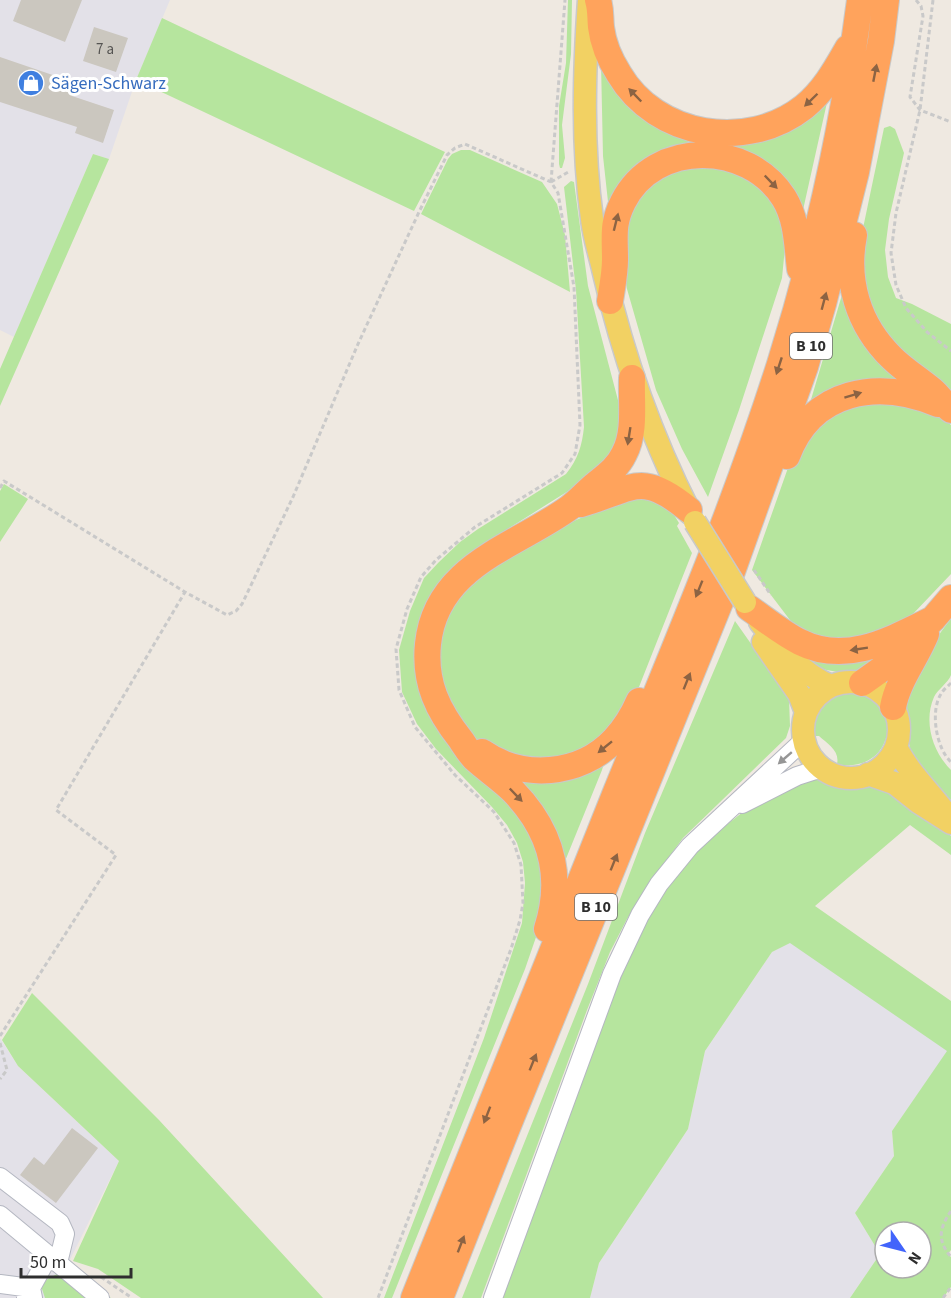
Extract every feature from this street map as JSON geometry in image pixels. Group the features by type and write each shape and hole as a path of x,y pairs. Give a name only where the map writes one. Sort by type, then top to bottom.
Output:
{"highway":[{"path":"598,0 604,44 611,61 629,88 660,115 692,129 707,132 723,134 754,130 787,117 803,107 828,81 856,35"},
{"name":"B 10","path":"414,1298 539,982 713,554 741,479 802,290 829,180 856,35 860,0"},
{"name":"B 10","path":"440,1298 504,1133 729,580 805,367 856,172 881,41 886,0"},
{"path":"610,301 615,259 614,224 624,200 639,181 662,164 675,158 707,154 732,158 753,168 775,186 784,198 792,213 796,232 802,290"},
{"path":"856,172 858,215 850,265 853,288 861,314 878,343 892,358 934,391 950,410"},
{"path":"539,982 543,940 550,919 555,889 554,868 548,844 527,807 505,783 473,757 438,706 429,678 428,645 443,599 466,572 499,549 569,508 608,475 624,455 631,429 632,378"},
{"path":"752,516 783,465 801,429 815,414 831,404 871,390 889,390 916,396 950,410"},
{"path":"569,508 632,487 647,485 666,492 692,516"},
{"path":"862,683 883,668 933,620 951,598"},
{"path":"747,605 798,641 837,651 856,651 878,645 933,620"},
{"path":"893,707 897,690 918,654 933,620"},
{"path":"460,739 494,759 518,768 543,770 577,764 598,753 620,733 643,692 674,648"}],"main road":[{"path":"589,0 584,94 586,166 592,222 610,301 632,378 671,474 692,516 747,605 794,660 814,677 831,686"},
{"path":"747,605 765,646 799,694 806,712"},
{"path":"851,682 862,683 883,694 893,707 899,727 896,747 884,764 868,774 859,777 840,776 822,768 809,752 804,740 806,712 818,695 831,686 851,682"},
{"path":"896,747 907,766 929,790 951,822"},
{"path":"868,774 894,783 918,802 951,822"}],"street":[{"path":"493,1298 612,974 640,915 669,870 700,836 804,740"},
{"path":"725,813 788,780 822,768"},
{"path":"0,1177 60,1223 65,1234 54,1259 30,1295 0,1284"},
{"path":"0,1215 100,1298"}],"path":[{"path":"0,488 4,481 185,592 227,615 236,611 242,604 293,496 401,250 451,151 465,144 551,182 565,0"},
{"path":"916,0 922,12 910,97 920,110 951,122"},
{"path":"933,0 920,110 897,213 891,253 896,285 906,308 927,332 951,351"},
{"path":"753,569 771,595"},
{"path":"0,1036 116,855 56,810 185,592"},
{"path":"951,683 941,693 935,710 940,747 951,762"},
{"path":"0,1043 7,1070 0,1079"},
{"path":"951,1211 942,1224 942,1243 951,1257"},
{"path":"944,1298 951,1287"}],"shaded area":[{"path":"0,0 170,0 136,80 109,159 93,154 14,337 0,330"},
{"path":"790,942 948,1051 892,1131 894,1156 855,1213 873,1243 873,1264 850,1298 590,1298 599,1263 688,1129 705,1051 772,952"},
{"path":"0,1038 18,1066 119,1161 51,1298 0,1298"}],"green space":[{"path":"568,0 572,0 571,54 562,125 565,158 560,168 559,106 566,63"},
{"path":"162,18 445,152 414,211 136,80"},
{"path":"601,63 707,139 828,98 803,210 709,147 609,211 603,156"},
{"path":"890,126 895,129 904,153 889,219 885,250 888,277 896,298 951,324 951,395 883,337 861,292 862,233 884,128"},
{"path":"461,150 470,150 542,182 557,204 565,235 570,292 421,214 448,159 452,154"},
{"path":"93,154 109,159 0,406 0,369"},
{"path":"687,162 744,169 780,210 786,237 782,278 708,497 682,449 656,390 627,289 619,241 640,191"},
{"path":"571,181 574,182 588,286 619,404 621,426 619,440 597,473 490,540 464,558 450,572 425,609 417,633 414,663 419,689 432,719 510,799 540,848 544,914 525,969 392,1298 384,1298 484,1038 522,923 525,883 523,862 517,843 507,825 436,749 417,724 402,692 399,650 410,611 424,578 460,542 566,474 579,452 584,427 576,290 564,187"},
{"path":"844,288 911,383 810,403"},
{"path":"884,398 938,414 951,425 951,574 912,615 892,629 864,640 814,638 793,624 752,570 789,465 826,416"},
{"path":"4,484 28,499 0,542 0,491"},
{"path":"647,493 671,510 692,553 635,697 594,747 550,762 485,747 457,721 439,680 438,644 449,610 472,580 560,527 636,494"},
{"path":"951,619 951,675 934,697 929,716 935,746 951,770 951,800 925,776 911,755 906,695 920,665"},
{"path":"735,621 789,698 790,726 786,738 683,838 646,888 627,919 610,952 587,1010 481,1298 462,1298 588,984 645,833"},
{"path":"793,646 887,648 861,670 838,672 821,669"},
{"path":"848,691 867,695 880,705 886,718 887,733 882,747 872,758 857,764 837,764 837,755 832,748 819,736 813,736 813,727 821,706 832,696"},
{"path":"604,763 602,770 561,871 513,774"},
{"path":"819,778 843,786 867,784 903,798 951,836 951,855 910,825 815,906 951,1001 951,1250 948,1254 951,1257 951,1287 943,1298 850,1298 873,1264 873,1280 933,1280 933,1220 873,1220 873,1243 855,1213 894,1156 892,1131 947,1051 790,943 772,952 705,1051 688,1129 599,1263 590,1298 500,1298 618,976 652,906 698,847 743,812 805,779"},
{"path":"32,993 159,1120 323,1298 141,1298 98,1269 73,1261 119,1161 18,1066 2,1040"},
{"path":"66,1269 111,1298 45,1298 41,1286 49,1278"}],"building":[{"path":"21,0 82,0 65,42 13,21"},
{"path":"94,27 128,38 116,72 83,61"},
{"path":"0,57 76,83 72,96 114,110 103,143 75,133 77,127 0,102"},
{"path":"72,1128 98,1148 56,1203 20,1175 34,1157 44,1165"}],"place":[{"name":"Sägen-Schwarz","path":"31,83"}]}
